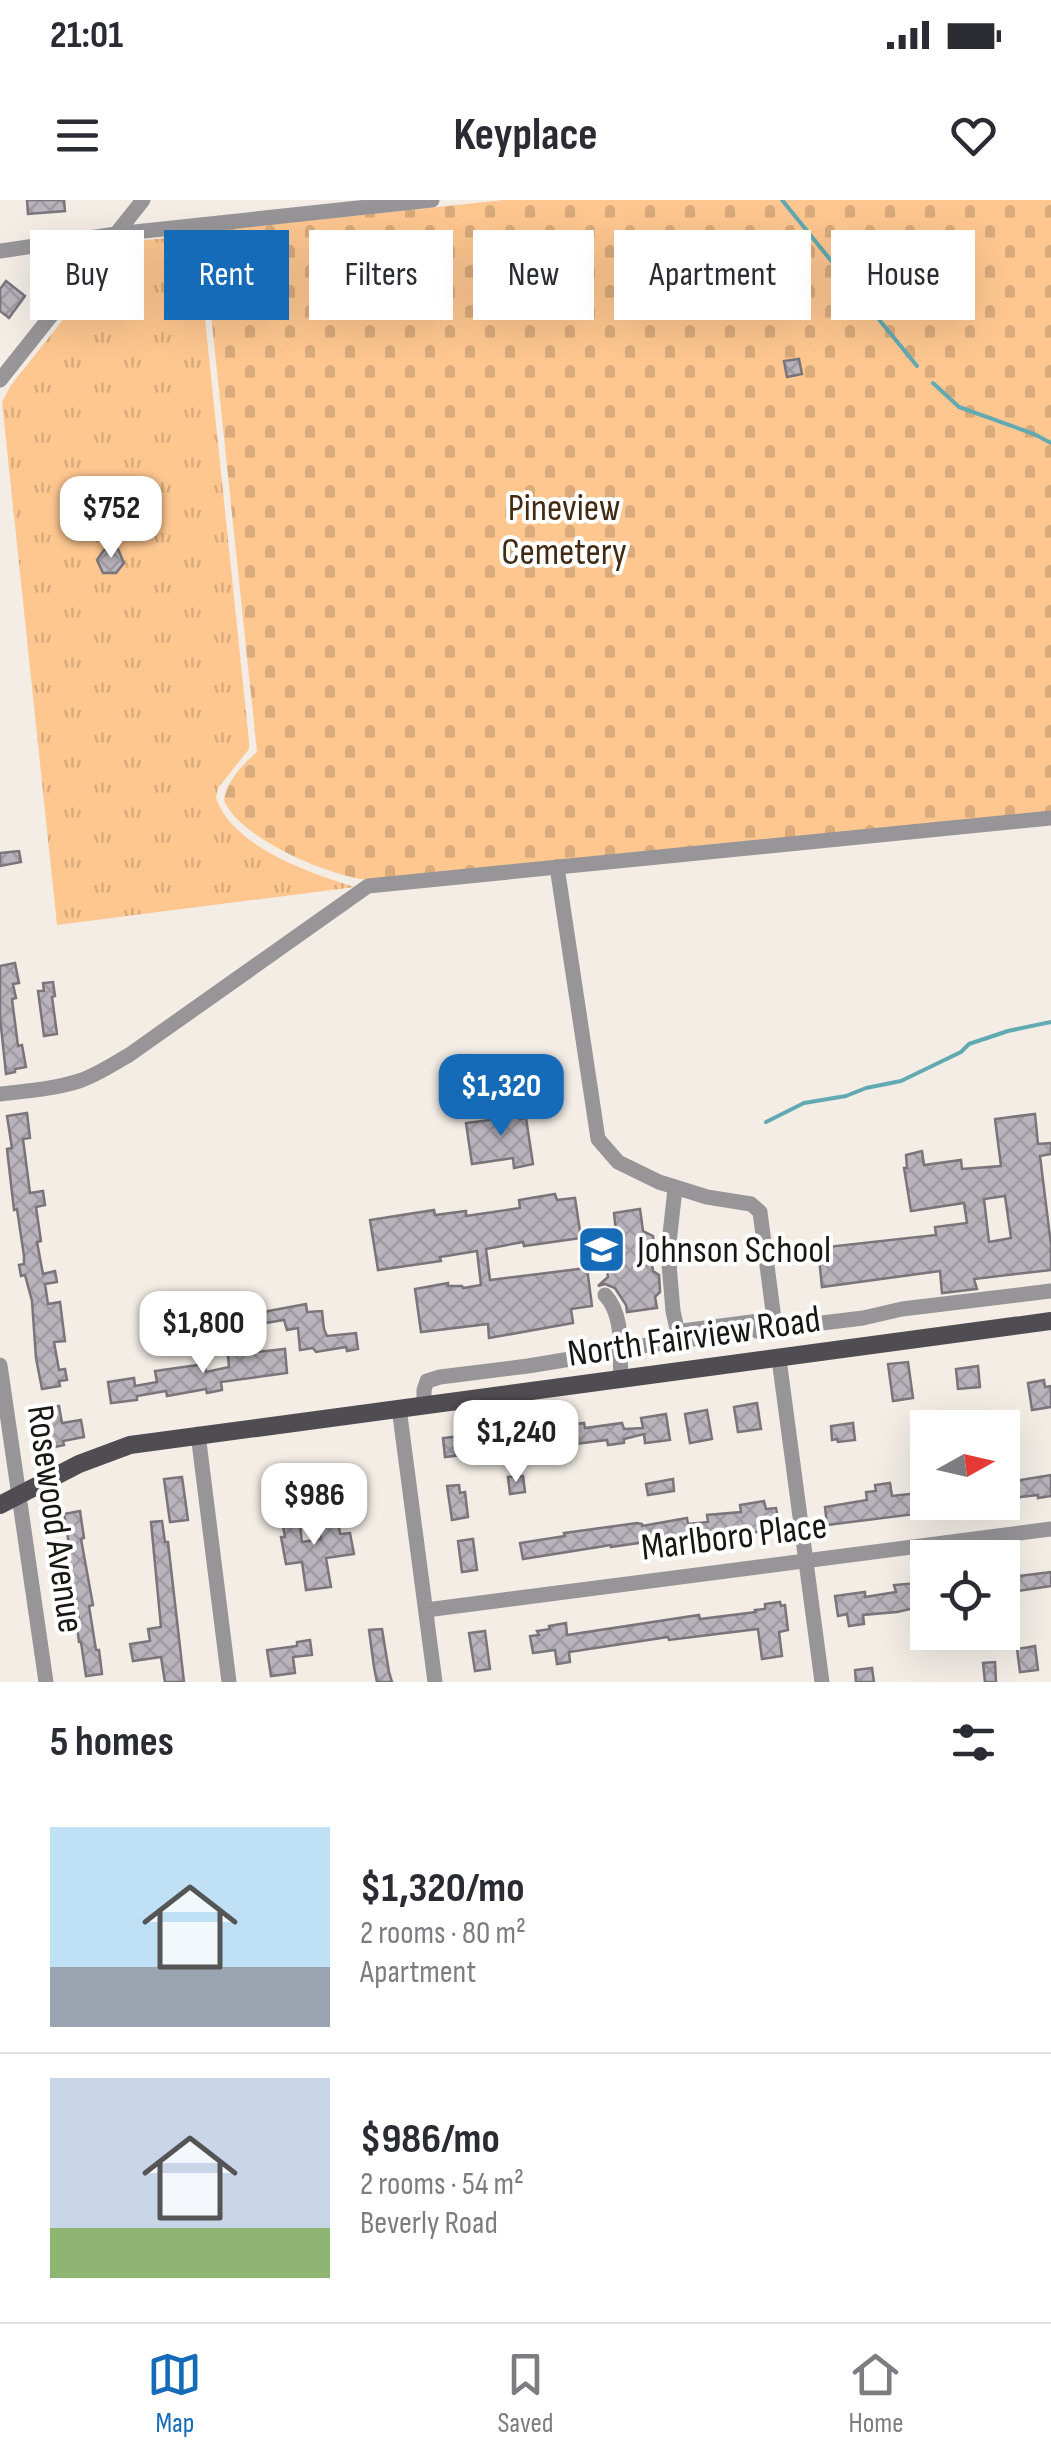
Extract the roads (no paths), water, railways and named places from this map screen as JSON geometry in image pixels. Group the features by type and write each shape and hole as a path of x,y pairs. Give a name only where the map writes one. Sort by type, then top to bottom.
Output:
{"main road":[{"name":"North Fairview Road","path":"0,1505 130,1445 1051,1321"}],"street":[{"path":"119,230 143,200"},
{"path":"142,230 263,211 432,200"},
{"path":"0,251 30,247"},
{"path":"0,380 48,320"},
{"path":"0,1094 58,1086 102,1071 368,886 1051,818"},
{"path":"557,867 598,1139 618,1162 675,1189 751,1204 760,1212 774,1319 678,1329 668,1252 675,1189"},
{"path":"424,1405 427,1381 440,1377 1051,1291"},
{"path":"605,1295 613,1304 620,1330 621,1380"},
{"path":"854,1348 854,1333 863,1318"},
{"path":"778,1359 822,1682"},
{"name":"Rosewood Avenue","path":"0,1365 46,1682"},
{"path":"399,1408 435,1682"},
{"path":"198,1434 229,1682"},
{"name":"Marlboro Place","path":"426,1610 1051,1529"}],"waterway":[{"path":"782,200 831,260"},
{"path":"879,320 917,366"},
{"path":"933,383 959,407 1051,443"},
{"path":"766,1122 804,1103 901,1081 961,1052 969,1044 1051,1022"}],"place":[{"name":"Johnson School","path":"602,1250"}],"park label":[{"name":"Pineview Cemetery","path":"564,530"}]}
